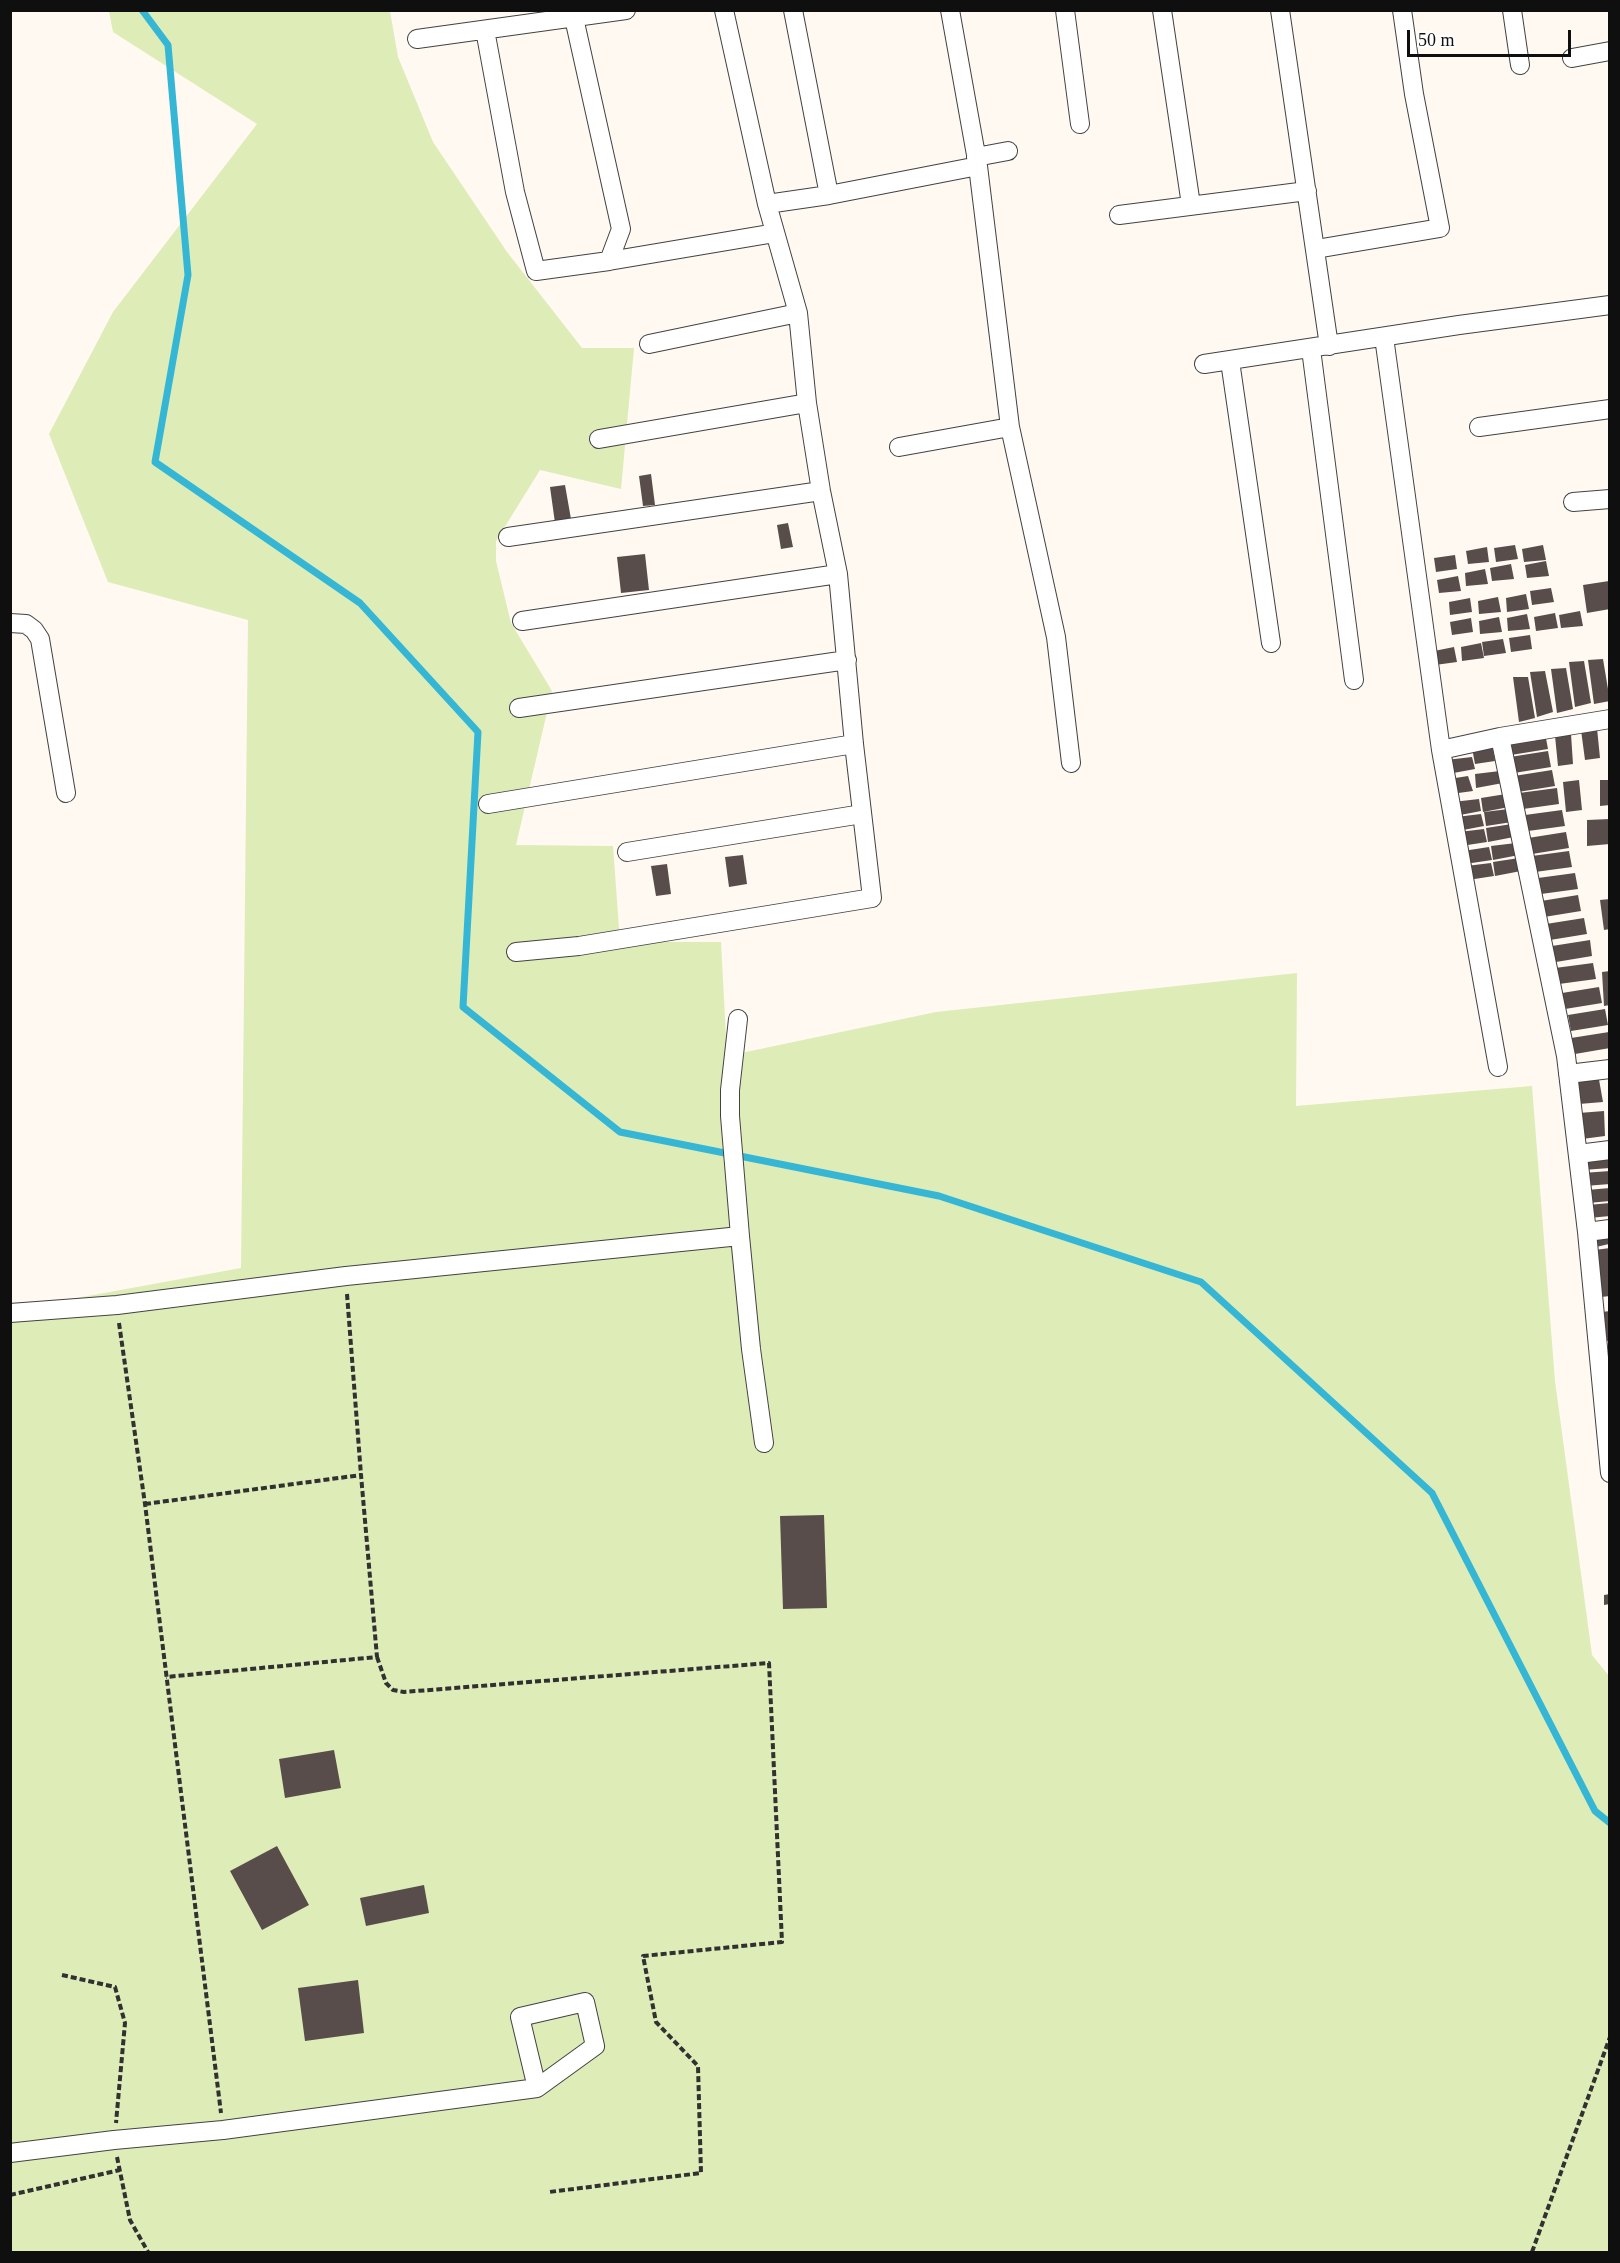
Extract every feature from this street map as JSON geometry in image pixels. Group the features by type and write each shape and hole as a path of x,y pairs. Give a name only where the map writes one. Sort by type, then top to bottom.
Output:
{"street":[{"path":"417,39 626,10"},
{"path":"516,952 579,946 872,898 854,744 838,574 821,491 807,403 798,313 767,204 724,10"},
{"path":"793,10 829,195"},
{"path":"950,10 977,161 1010,427 1056,637 1071,763"},
{"path":"1065,10 1080,124"},
{"path":"1162,10 1191,206"},
{"path":"1280,10 1294,116 1316,249 1320,348 1354,680"},
{"path":"1316,249 1440,228 1414,94 1402,10"},
{"path":"1512,10 1520,65"},
{"path":"574,18 621,229 609,261"},
{"path":"485,30 515,192 536,271 775,233"},
{"path":"1572,58 1610,51"},
{"path":"767,204 829,195 977,161 1008,150"},
{"path":"1119,215 1306,191"},
{"path":"1204,364 1320,348 1384,336 1610,305"},
{"path":"649,344 798,313"},
{"path":"1384,336 1442,750 1498,1067"},
{"path":"1230,361 1271,643"},
{"path":"599,439 807,403"},
{"path":"1479,427 1610,409"},
{"path":"899,447 1010,427"},
{"path":"508,537 821,491"},
{"path":"1573,502 1610,499"},
{"path":"522,621 838,574"},
{"path":"10,623 26,624 40,639 66,793"},
{"path":"519,708 847,660"},
{"path":"1442,750 1500,737 1610,720"},
{"path":"1500,737 1568,1074 1606,1400 1610,1473"},
{"path":"488,804 854,744"},
{"path":"627,852 862,814"},
{"path":"738,1019 730,1090 730,1116 751,1349 764,1443"},
{"path":"1568,1074 1610,1069"},
{"path":"1578,1154 1610,1150"},
{"path":"1587,1232 1610,1229"},
{"path":"10,1313 117,1305 346,1276 740,1236"},
{"path":"10,2153 223,2130 537,2088 595,2046 585,2002 520,2017 537,2088"}],"path":[{"path":"346,1276 377,1657 386,1683 393,1690 404,1692 769,1663 782,1942 643,1956 656,2022 698,2067 701,2173 549,2192"},
{"path":"117,1305 145,1504 223,2130"},
{"path":"145,1504 361,1475"},
{"path":"166,1677 377,1657"},
{"path":"62,1975 115,1987 125,2023 114,2140 130,2220 148,2253"},
{"path":"1532,2253 1610,2037"},
{"path":"10,2195 120,2170"}],"green space":[{"path":"109,11 390,11 398,57 433,142 507,252 582,348 634,348 621,489 540,470 496,541 496,561 511,623 552,691 516,845 613,846 620,942 721,942 727,1056 936,1012 1297,973 1296,1106 1532,1086 1555,1381 1592,1655 1609,1676 1609,2252 11,2252 11,1310 241,1268 248,620 108,582 49,434 113,312 257,124 113,32"}],"building":[{"path":"651,474 655,505 643,506 639,476"},
{"path":"565,485 571,519 555,523 550,487"},
{"path":"788,523 793,547 781,549 777,525"},
{"path":"1515,545 1518,559 1496,562 1494,548"},
{"path":"1543,545 1546,560 1524,562 1522,549"},
{"path":"1487,547 1489,562 1468,564 1466,551"},
{"path":"645,554 649,590 621,593 617,557"},
{"path":"1455,555 1457,569 1436,572 1434,558"},
{"path":"1546,561 1549,576 1527,578 1525,565"},
{"path":"1511,564 1514,579 1492,581 1490,568"},
{"path":"1485,569 1488,584 1466,586 1465,573"},
{"path":"1458,576 1461,591 1439,593 1437,580"},
{"path":"1609,581 1610,609 1587,613 1583,585"},
{"path":"1551,588 1554,602 1532,605 1530,591"},
{"path":"1526,594 1529,609 1507,612 1506,598"},
{"path":"1498,597 1501,612 1479,614 1478,601"},
{"path":"1470,598 1472,612 1450,615 1449,602"},
{"path":"1580,611 1583,626 1561,628 1559,615"},
{"path":"1555,613 1558,628 1536,631 1534,617"},
{"path":"1527,614 1530,629 1508,631 1507,618"},
{"path":"1499,617 1502,632 1480,634 1479,621"},
{"path":"1471,618 1473,632 1452,635 1450,622"},
{"path":"1530,635 1532,649 1511,652 1509,638"},
{"path":"1503,639 1506,653 1484,656 1482,642"},
{"path":"1481,643 1484,658 1462,661 1461,647"},
{"path":"1454,647 1457,662 1435,665 1434,651"},
{"path":"1603,659 1610,701 1594,704 1588,660"},
{"path":"1584,661 1591,703 1575,707 1569,662"},
{"path":"1566,668 1573,709 1557,713 1551,669"},
{"path":"1545,671 1553,712 1537,717 1530,672"},
{"path":"1513,677 1528,677 1535,718 1519,722"},
{"path":"1597,728 1600,758 1585,760 1581,730"},
{"path":"1545,733 1548,749 1511,755 1508,739"},
{"path":"1571,734 1573,764 1558,766 1555,736"},
{"path":"1492,745 1495,761 1475,764 1472,748"},
{"path":"1548,751 1551,767 1514,773 1510,757"},
{"path":"1472,757 1475,769 1448,774 1446,760"},
{"path":"1552,770 1555,786 1518,792 1514,776"},
{"path":"1500,771 1503,783 1476,788 1475,774"},
{"path":"1468,776 1473,791 1451,794 1449,779"},
{"path":"1579,780 1582,810 1566,812 1563,782"},
{"path":"1600,780 1610,780 1610,805 1600,806"},
{"path":"1557,788 1559,804 1523,809 1519,793"},
{"path":"1506,794 1509,807 1483,812 1481,798"},
{"path":"1479,799 1481,811 1455,816 1453,802"},
{"path":"1509,809 1512,822 1486,826 1484,812"},
{"path":"1562,810 1565,826 1528,831 1525,815"},
{"path":"1481,814 1484,826 1458,831 1456,817"},
{"path":"1610,819 1610,844 1587,846 1587,820"},
{"path":"1512,824 1514,837 1488,842 1486,828"},
{"path":"1484,829 1487,842 1461,846 1459,832"},
{"path":"1566,832 1569,848 1532,854 1528,838"},
{"path":"1516,843 1519,855 1493,860 1491,846"},
{"path":"1489,847 1492,860 1465,864 1463,851"},
{"path":"1569,851 1572,867 1535,872 1532,856"},
{"path":"743,855 747,884 729,887 725,857"},
{"path":"1519,858 1521,871 1495,876 1493,862"},
{"path":"1491,863 1494,876 1468,880 1466,866"},
{"path":"667,864 671,894 656,896 651,866"},
{"path":"1575,873 1578,889 1541,894 1538,878"},
{"path":"1578,895 1581,911 1544,917 1541,901"},
{"path":"1610,899 1610,929 1604,930 1600,900"},
{"path":"1584,918 1587,934 1550,940 1546,924"},
{"path":"1590,940 1592,956 1556,962 1552,946"},
{"path":"1593,963 1596,979 1559,984 1555,968"},
{"path":"1610,971 1610,1005 1604,1006 1602,972"},
{"path":"1599,987 1602,1003 1565,1009 1562,993"},
{"path":"1605,1009 1608,1025 1571,1031 1568,1015"},
{"path":"1609,1032 1610,1048 1575,1054 1571,1038"},
{"path":"1598,1074 1603,1102 1579,1104 1575,1078"},
{"path":"1604,1111 1605,1136 1582,1139 1579,1113"},
{"path":"1610,1155 1610,1168 1583,1170 1582,1157"},
{"path":"1610,1171 1610,1184 1585,1186 1583,1173"},
{"path":"1610,1188 1610,1201 1588,1203 1587,1190"},
{"path":"1610,1203 1610,1216 1589,1218 1588,1205"},
{"path":"1609,1234 1609,1244 1596,1247 1596,1237"},
{"path":"1610,1248 1610,1296 1601,1297 1595,1250"},
{"path":"1610,1311 1610,1341 1605,1341 1602,1312"},
{"path":"824,1515 827,1608 783,1609 780,1516"},
{"path":"1610,1594 1610,1604 1604,1605 1604,1595"},
{"path":"334,1750 341,1788 285,1798 279,1759"},
{"path":"277,1846 309,1905 262,1930 230,1871"},
{"path":"424,1885 429,1913 366,1926 360,1898"},
{"path":"358,1980 364,2033 305,2041 298,1988"}],"waterway":[{"path":"142,10 168,45 188,275 155,462 360,603 478,732 463,1007 620,1132 939,1196 1201,1282 1432,1493 1595,1811 1610,1823"}]}
